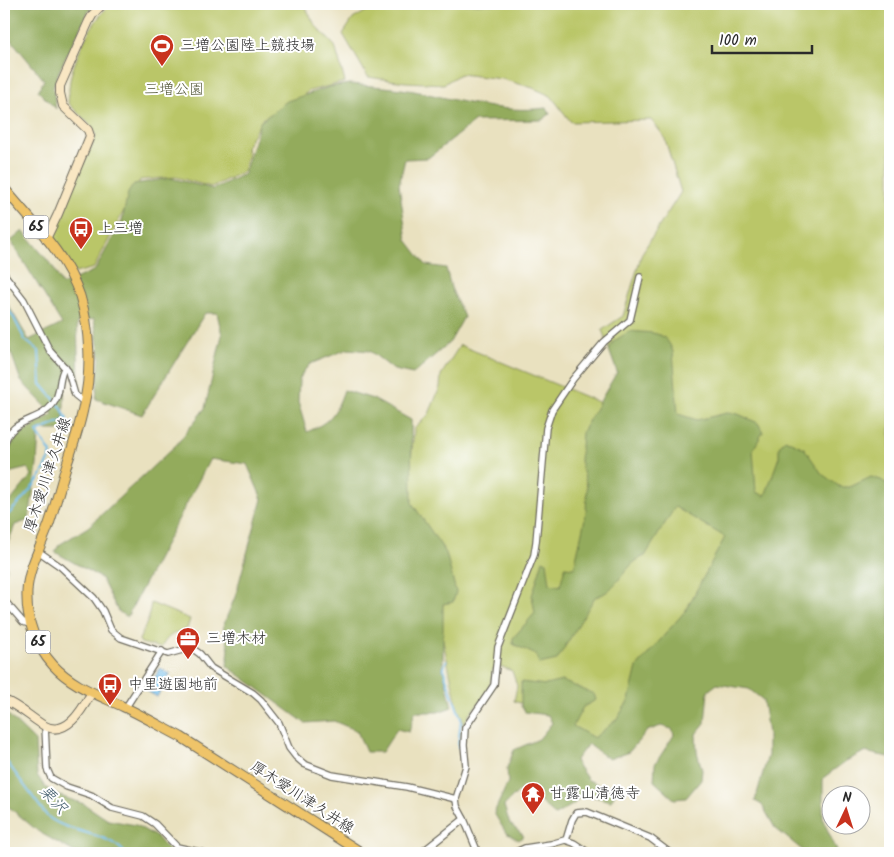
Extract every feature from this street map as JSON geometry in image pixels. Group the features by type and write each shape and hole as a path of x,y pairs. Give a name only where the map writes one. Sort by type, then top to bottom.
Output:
{"main road":[{"name":"厚木愛川津久井線","path":"4,188 46,238 69,271 80,296 84,311 88,356 85,402 48,526 29,575 27,590 30,624 41,648 53,665 70,679 92,692 126,707 204,751 362,853"}],"street":[{"path":"46,238 58,214 90,136 88,130 63,106 60,99 60,86 89,21 103,4"},
{"path":"4,274 24,300 50,351 65,367 71,378 77,398 85,402"},
{"path":"478,853 457,806 456,799 466,766 465,728 494,686 498,647 534,555 547,424 552,410 573,379 604,342 630,320 640,277"},
{"path":"4,446 13,429 21,423 45,412 53,404 58,396 61,375 65,367"},
{"path":"38,551 61,567 94,598 104,611 109,626 116,635 128,641 168,654 189,645 200,654 211,668 253,693 280,723 289,748 304,764 332,775 407,787 456,799"},
{"path":"4,600 23,622 30,624"},
{"path":"126,707 162,651"},
{"path":"4,700 44,726 55,728 71,722 80,713 92,692"},
{"path":"44,726 47,770 51,778 67,787 91,795 117,810 143,816 177,847 204,853"},
{"path":"566,840 576,813 587,812 644,835 670,853"},
{"path":"421,853 464,819"},
{"path":"514,853 525,848 566,840 590,853"}],"green space":[{"path":"4,4 94,4 60,69 53,87 56,109 38,91 44,80 4,31"},
{"name":"三増公園","path":"111,4 304,4 315,25 335,46 345,82 309,91 281,111 263,118 246,147 248,154 243,172 211,187 176,177 140,180 94,268 75,273 52,240 53,231 96,136 92,127 68,103 70,82 74,65 86,36 97,19"},
{"path":"378,4 890,4 890,630 785,619 595,742 540,710 514,701 517,686 512,671 502,667 493,669 489,689 470,713 463,726 418,528 407,505 414,429 429,414 440,387 441,375 460,345 635,417 602,330 623,316 642,253 681,192 664,136 651,120 571,122 551,96 533,88 502,79 460,74 444,84 405,82 368,77 343,34 353,19"},
{"path":"349,84 398,88 496,108 546,108 550,114 542,120 475,121 428,158 405,159 399,185 407,240 426,265 446,268 451,288 464,317 450,342 413,374 394,370 370,351 348,349 310,364 303,372 299,381 298,402 307,432 322,424 331,416 338,406 344,390 373,399 411,420 412,503 446,553 456,592 453,602 443,604 443,669 452,707 438,712 415,712 409,732 397,729 382,752 366,752 357,731 334,721 305,723 227,666 229,649 223,626 235,597 262,499 247,464 210,459 127,617 118,611 101,578 55,552 59,545 88,527 177,444 205,408 222,335 217,313 205,313 142,415 96,399 100,357 94,319 77,322 79,383 76,384 73,364 65,380 63,430 39,430 37,465 29,520 15,525 4,553 4,509 32,475 28,468 4,474 4,466 7,462 13,439 53,414 21,381 4,333 4,298 29,340 62,324 11,241 23,231 53,267 62,285 95,270 122,221 128,193 134,184 171,178 213,189 244,174 260,122 287,101 329,87"},
{"path":"630,331 657,334 666,339 673,352 678,414 697,420 727,413 738,414 758,423 763,432 753,450 756,492 765,496 779,457 779,447 785,439 804,448 822,474 840,487 850,487 871,477 881,480 890,486 890,759 889,757 864,752 846,761 823,778 822,834 829,834 838,853 806,853 775,828 762,805 755,801 768,755 768,734 763,700 749,689 717,684 708,691 705,723 696,734 697,752 702,770 701,780 686,798 674,799 654,781 655,764 674,735 672,729 661,726 647,731 629,752 609,759 588,744 575,761 588,780 616,792 611,801 582,794 574,804 555,815 523,787 504,806 510,824 524,836 519,840 506,833 494,813 508,782 507,768 514,750 539,739 552,723 548,715 525,712 521,706 521,682 546,685 562,681 594,694 596,700 583,707 573,726 594,738 617,719 629,700 637,667 686,610 725,537 675,507 645,556 631,565 609,590 595,597 557,660 539,664 536,655 513,644 513,638 535,613 532,596 543,560 547,562 550,584 560,586 565,567 574,568 586,514 587,486 580,461 582,432 617,372 609,350 614,341"},
{"path":"4,553 7,569 4,575"},
{"path":"151,603 190,619 187,629 171,635 161,648 141,643 139,640 148,620"},
{"path":"4,711 35,741 37,775 45,787 57,795 84,804 108,820 136,825 158,838 170,853 76,853 39,832 4,803"}],"water":[{"path":"160,668 170,674 157,697 147,691"}],"waterway":[{"name":"栗沢","path":"4,305 13,316 25,340 39,351 41,384 61,407 67,419 37,432 51,453 48,461 32,488 4,519"},
{"path":"446,661 445,675 461,719 458,747"},
{"name":"栗沢","path":"4,758 47,816 66,827 108,840 125,853"}],"place":[{"name":"三増公園陸上競技場","path":"162,67"},
{"name":"上三増","path":"81,250"},
{"name":"三増木材","path":"188,660"},
{"name":"中里遊園地前","path":"110,706"},
{"name":"甘露山清徳寺","path":"533,815"}]}
